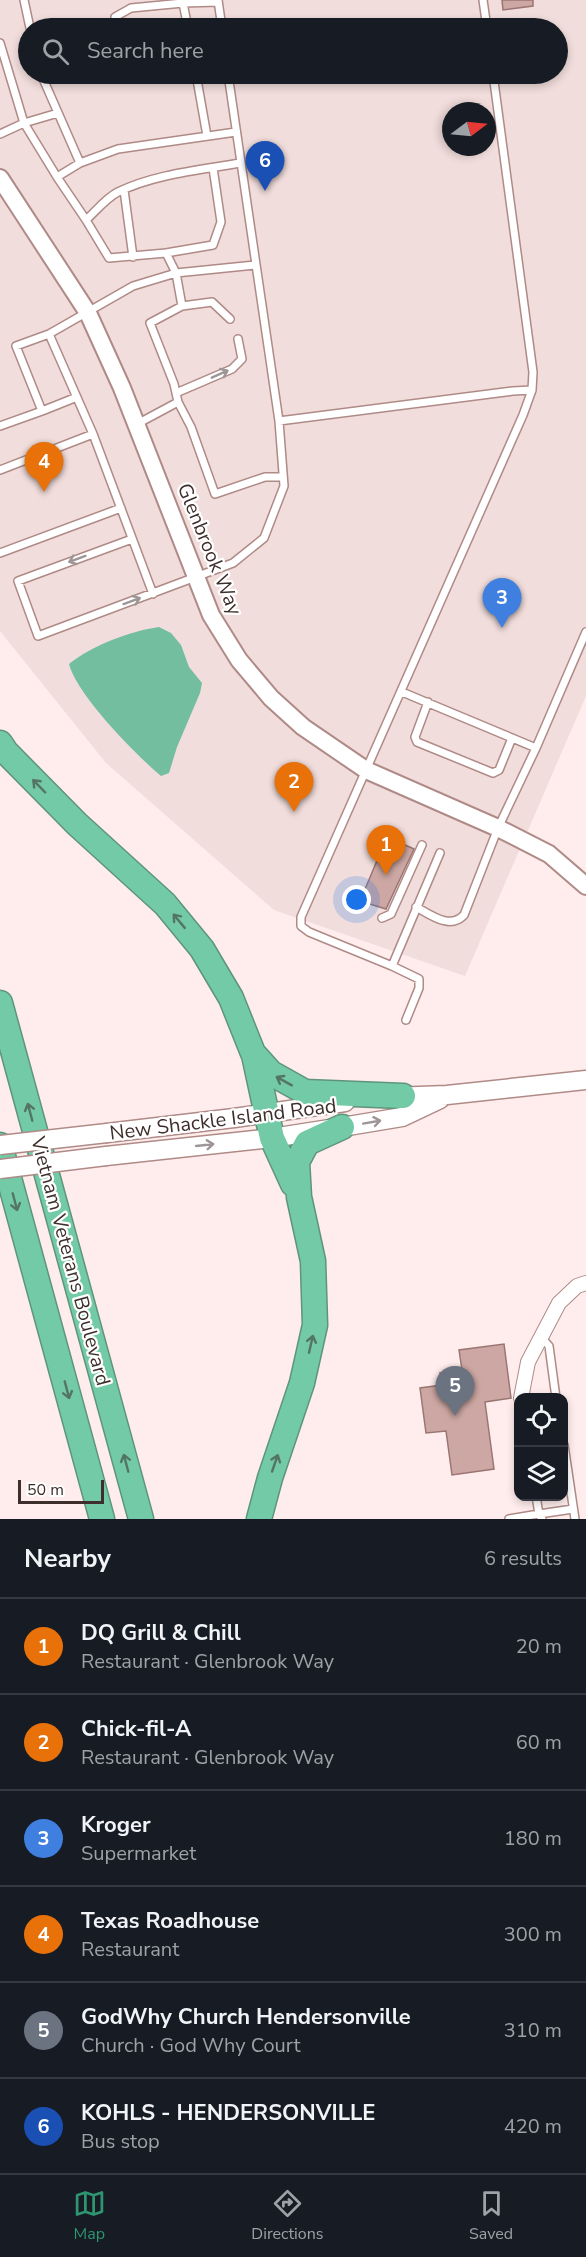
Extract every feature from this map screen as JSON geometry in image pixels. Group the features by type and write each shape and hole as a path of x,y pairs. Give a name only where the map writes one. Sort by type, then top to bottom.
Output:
{"highway":[{"path":"0,743 6,752 77,824 165,904 202,949 231,998 253,1053 272,1138 299,1197"},
{"name":"Vietnam Veterans Boulevard","path":"0,1003 141,1519"},
{"path":"253,1053 271,1073 305,1092 403,1096"},
{"path":"259,1519 270,1478 302,1383 315,1325 313,1261 299,1197 297,1162 307,1143 342,1127"},
{"name":"Vietnam Veterans Boulevard","path":"0,1145 102,1519"}],"main road":[{"name":"New Shackle Island Road","path":"0,1145 403,1096 447,1095 586,1080"},
{"name":"New Shackle Island Road","path":"0,1170 272,1138 402,1117 447,1095"}],"street":[{"name":"Glenbrook Way","path":"0,178 88,313 137,424 211,615 233,651 270,698 303,727 366,770 498,828 549,854 586,886"},
{"path":"522,1393 528,1362 559,1303 577,1286 586,1283"}],"lane":[{"path":"24,0 28,18"},
{"path":"483,0 486,18"},
{"path":"183,1 186,18"},
{"path":"116,18 131,8 183,1 218,1 221,18"},
{"path":"0,43 24,123 109,258 166,253 213,245 221,222 213,168"},
{"path":"45,84 80,163"},
{"path":"198,84 207,136"},
{"path":"132,539 18,581 38,636 233,562 264,538 284,486 279,421 229,84"},
{"path":"406,1020 419,988 419,979 309,932 301,926 301,917 402,692 532,390 531,360 494,84"},
{"path":"0,134 24,123 58,113"},
{"path":"57,177 80,163 118,148 236,132"},
{"path":"86,220 116,193 124,190 152,180 240,163"},
{"path":"124,190 133,257"},
{"path":"166,253 176,273 182,306"},
{"path":"42,411 16,346 49,334 133,286 176,273 255,265"},
{"path":"230,319 212,302 182,306 150,323 178,402 190,427 215,494 266,477 283,477"},
{"path":"49,334 93,434 153,594"},
{"path":"176,393 232,369 242,359 238,339"},
{"path":"279,421 532,390"},
{"path":"0,426 77,397"},
{"path":"137,424 178,402"},
{"path":"0,470 93,434"},
{"path":"0,553 120,508"},
{"path":"416,907 448,923 462,918 471,903 498,828 536,748 586,632"},
{"path":"402,692 536,748"},
{"path":"428,702 415,737 417,742 428,747 493,773 499,770 512,738"},
{"path":"382,918 391,914 422,845"},
{"path":"392,966 440,853"},
{"path":"541,1337 549,1346 555,1393"},
{"path":"564,1447 575,1519"},
{"path":"537,1501 540,1517"},
{"path":"509,1519 540,1517 573,1509"}],"shaded area":[{"path":"0,0 586,0 586,696 465,976 274,910 106,763 0,631"},
{"path":"159,627 171,633 181,645 189,667 202,683 169,773 161,776 108,723 83,691 69,664 88,651 111,640"}],"building":[{"path":"502,0 533,0 533,6 503,10"},
{"path":"387,837 414,849 386,909 360,901"},
{"path":"504,1344 511,1398 485,1402 494,1469 452,1475 446,1431 426,1433 420,1388 442,1385 440,1373 462,1370 459,1350"}],"place":[{"name":"KOHLS - HENDERSONVILLE","path":"265,191"},
{"name":"Texas Roadhouse","path":"44,492"},
{"name":"Kroger","path":"502,628"},
{"name":"Chick-fil-A","path":"294,812"},
{"name":"DQ Grill & Chill","path":"386,875"},
{"name":"GodWhy Church Hendersonville","path":"455,1416"}]}
